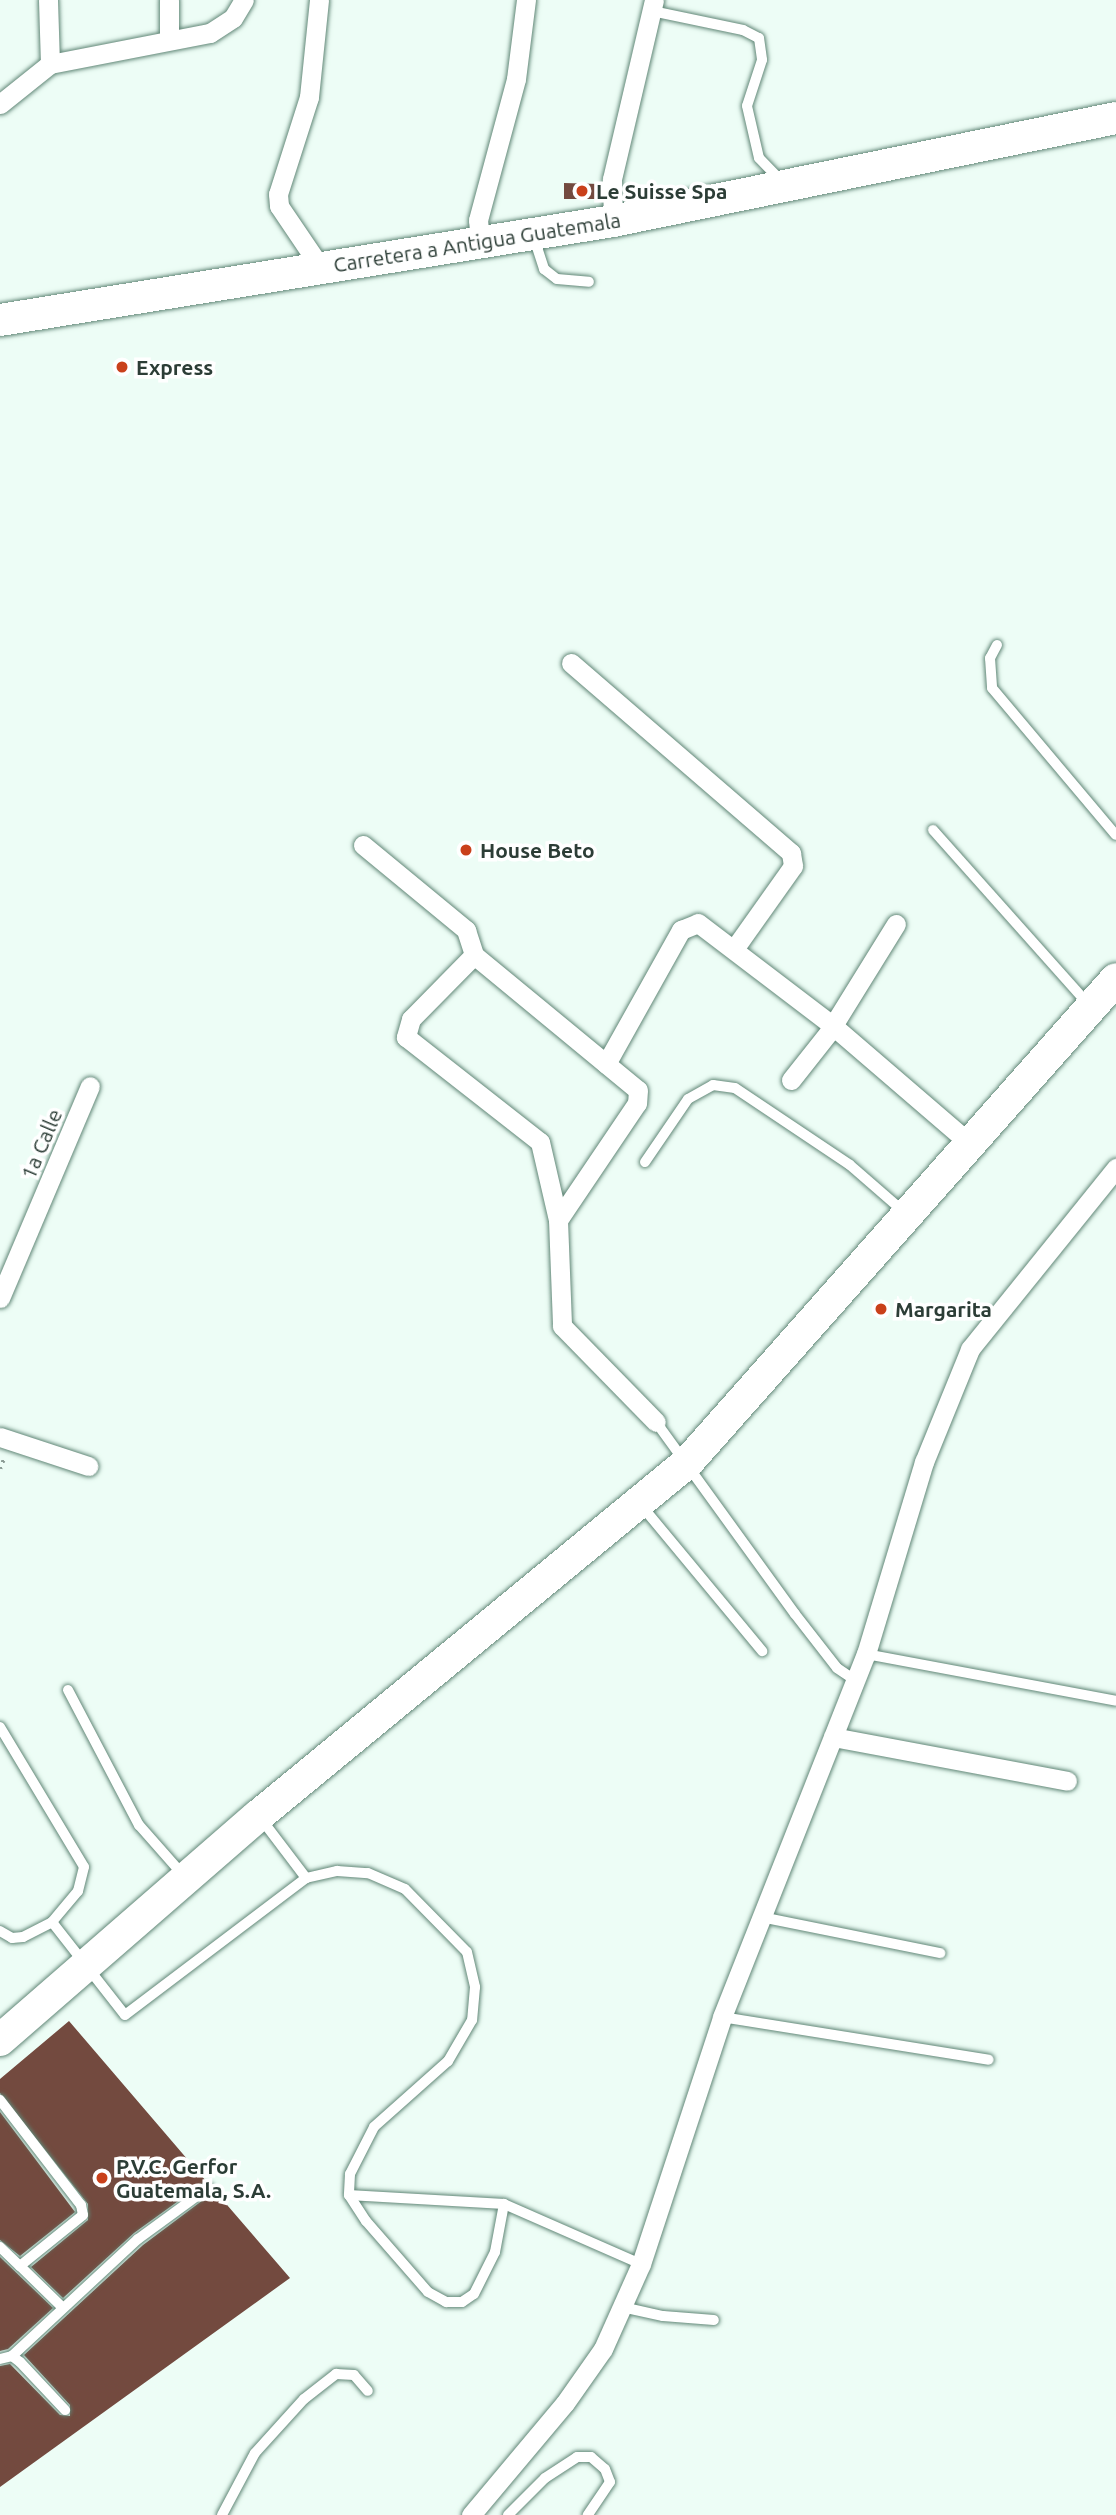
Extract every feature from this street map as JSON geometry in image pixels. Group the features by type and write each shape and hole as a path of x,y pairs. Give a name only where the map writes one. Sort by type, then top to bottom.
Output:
{"main road":[{"name":"Carretera a Antigua Guatemala","path":"0,320 620,219 1116,118"},
{"path":"0,2040 258,1816 640,1505 688,1462 1116,979"}],"street":[{"path":"48,0 50,64"},
{"path":"169,0 169,38"},
{"path":"0,104 50,64 219,29 233,18 244,0"},
{"path":"319,0 309,97 278,194 279,206 321,268"},
{"path":"480,242 478,220 516,79 526,0"},
{"path":"620,219 616,176 653,6"},
{"path":"570,663 791,853 793,866 734,949"},
{"path":"363,845 466,930 474,955 638,1090 637,1103 558,1220"},
{"path":"606,1064 681,930 698,923 832,1025 969,1143"},
{"path":"791,1080 832,1025 896,924"},
{"path":"474,955 411,1020 406,1037 540,1142 558,1220 562,1326 656,1422"},
{"name":"1a Calle","path":"0,1298 90,1086"},
{"path":"471,2515 565,2403 603,2349 641,2264 722,2017 856,1681 924,1462 970,1349 1116,1168"},
{"path":"0,1437 88,1466"},
{"path":"834,1737 1067,1781"}],"lane":[{"path":"653,6 743,30 759,38 762,60 747,106 751,129 759,158 785,185"},
{"path":"533,234 544,269 557,279 589,282"},
{"path":"996,645 990,658 992,688 1116,835"},
{"path":"933,830 1091,1007"},
{"path":"645,1162 688,1099 713,1085 735,1088 850,1165 906,1214"},
{"path":"656,1422 688,1462 812,1636 837,1668 856,1681"},
{"path":"640,1505 762,1651"},
{"path":"866,1654 1116,1701"},
{"path":"68,1690 139,1825 186,1879"},
{"path":"0,1727 84,1867 78,1891 52,1922 23,1937 12,1938 0,1931"},
{"path":"258,1816 306,1878"},
{"path":"52,1922 122,2014 128,2015 306,1878 337,1871 368,1873 405,1889 467,1952 475,1987 472,2020 448,2061 403,2096 374,2127 350,2174 349,2195 366,2221 428,2292 446,2302 462,2302 474,2294 495,2252 504,2204"},
{"path":"761,1917 940,1953"},
{"path":"722,2017 989,2060"},
{"path":"0,2100 83,2210 20,2266"},
{"path":"0,2359 12,2356 138,2239 208,2188"},
{"path":"349,2195 504,2204 641,2264"},
{"path":"0,2247 63,2308"},
{"path":"622,2307 714,2320"},
{"path":"12,2356 65,2410"},
{"path":"222,2515 255,2454 304,2399 336,2374 354,2375 368,2391"},
{"path":"508,2515 545,2478 577,2458 591,2458 605,2469 610,2482 589,2515"}],"building":[{"name":"Le Suisse Spa","path":"564,183 600,184 600,199 564,199"},
{"path":"69,2021 206,2181 134,2233 63,2298 31,2267 88,2220 88,2204 0,2093 0,2079"},
{"path":"0,2112 75,2212 20,2256 0,2240"},
{"path":"215,2191 290,2278 0,2487 0,2366 10,2364 60,2415 70,2416 70,2405 24,2355 143,2245"},
{"path":"0,2257 53,2308 8,2349 0,2351"}],"place":[{"name":"Le Suisse Spa","path":"582,191"},
{"name":"Express","path":"122,367"},
{"name":"House Beto","path":"466,850"},
{"name":"Margarita","path":"881,1309"},
{"name":"P.V.C. Gerfor Guatemala, S.A.","path":"102,2178"}]}
